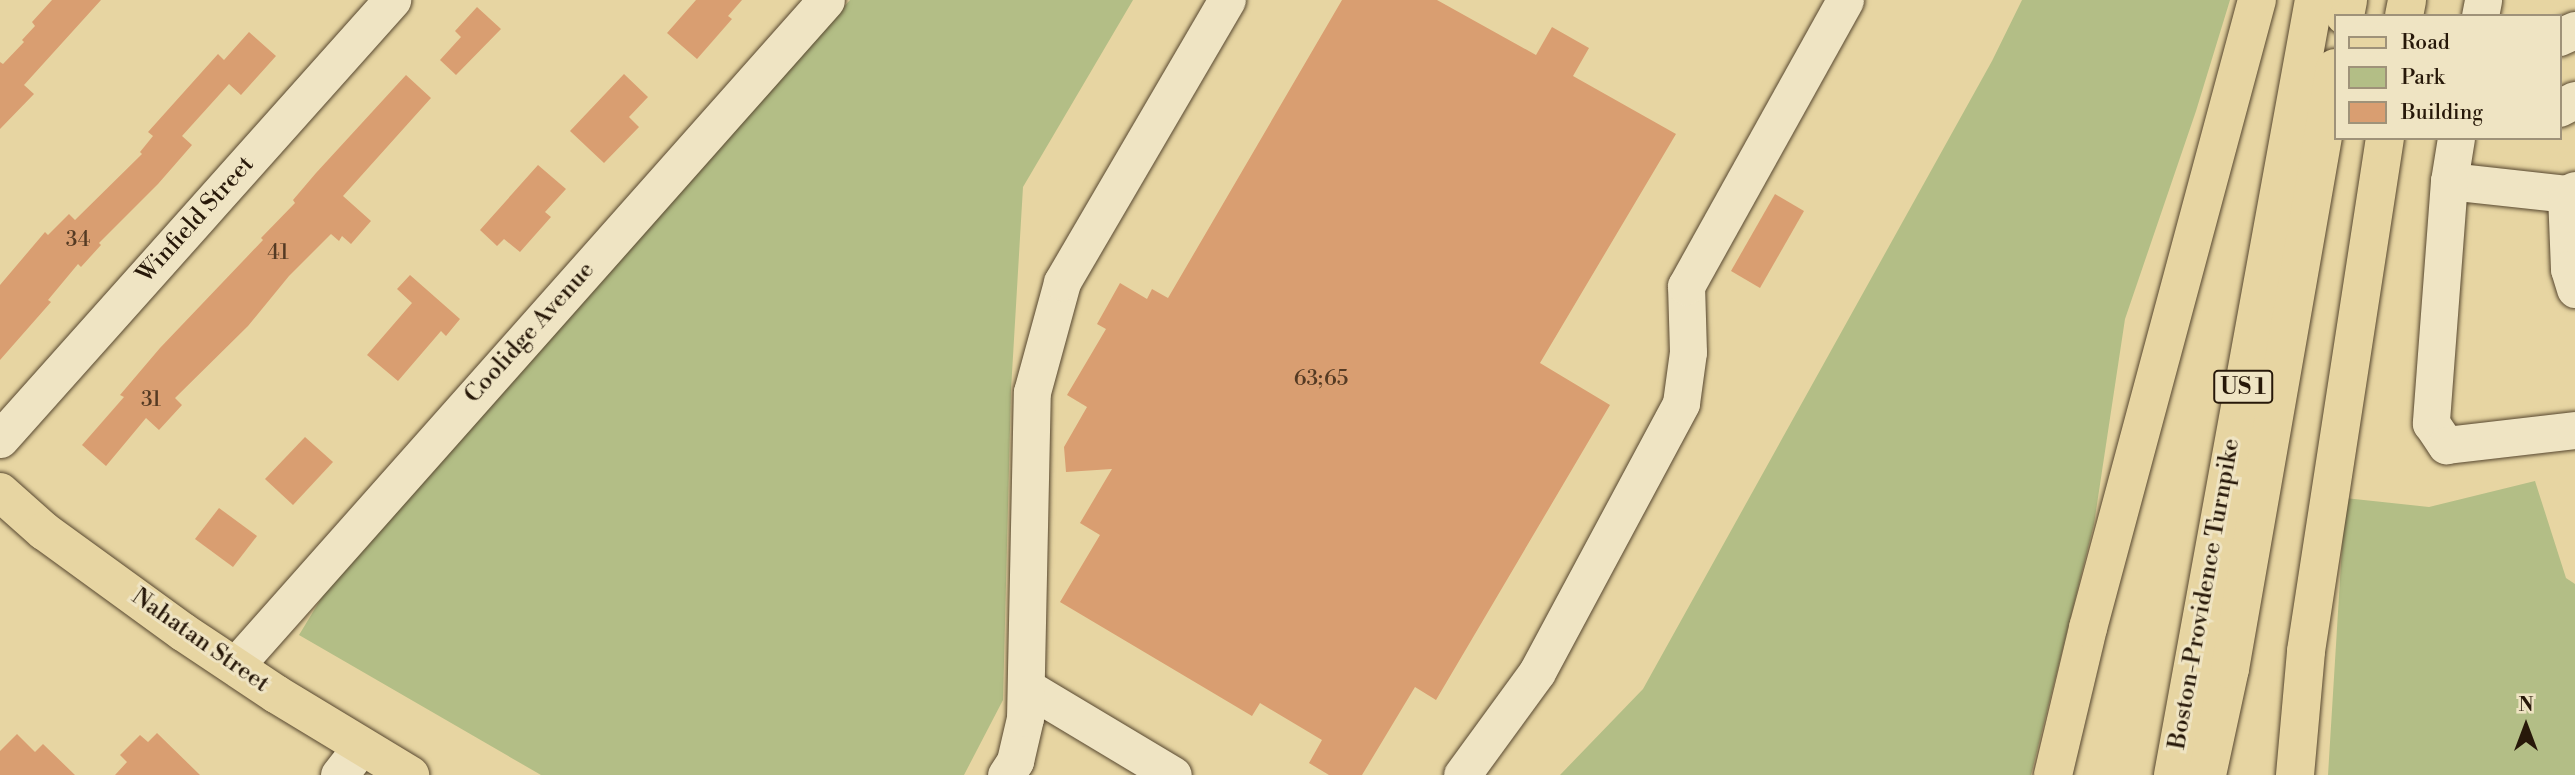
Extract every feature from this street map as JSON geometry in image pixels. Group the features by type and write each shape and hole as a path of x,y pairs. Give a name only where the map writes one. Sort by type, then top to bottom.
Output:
{"main road":[{"path":"2053,775 2088,628 2258,0"},
{"name":"Boston-Providence Turnpike","path":"2173,775 2314,0"},
{"name":"Boston-Providence Turnpike","path":"2207,775 2230,668 2334,74"},
{"path":"2295,775 2306,651 2385,140"},
{"name":"Nahatan Street","path":"0,492 44,531 235,666 350,761 411,775"}],"street":[{"name":"Winfield Street","path":"0,439 392,0"},
{"name":"Coolidge Avenue","path":"235,666 826,0"},
{"path":"1006,775 1014,761 1025,718 1032,392 1062,282 1227,0"},
{"path":"1462,775 1537,672 1682,403 1688,352 1686,286 1845,0"},
{"path":"2455,140 2449,181 2431,423 2445,445 2575,430"},
{"path":"2449,181 2571,192 2569,269 2575,289"},
{"path":"1026,687 1172,775"}],"green space":[{"path":"850,0 1133,0 1023,187 1011,390 1003,700 964,775 541,775 299,635 325,592"},
{"path":"2022,0 2230,0 2196,111 2125,319 2094,524 2031,775 1560,775 1643,689 1992,61"},
{"path":"2535,481 2566,578 2575,584 2575,775 2328,775 2345,498 2429,507"}],"building":[{"path":"52,0 101,0 24,85 34,94 0,129 0,62 3,64 24,42 22,40 35,26 32,22"},
{"path":"696,0 742,0 728,16 732,19 697,59 667,33"},
{"path":"1342,0 1437,0 1536,55 1552,27 1589,48 1573,76 1676,134 1540,363 1610,405 1436,700 1415,687 1362,775 1329,775 1309,763 1322,740 1260,703 1252,716 1060,602 1100,535 1080,523 1112,469 1066,472 1064,447 1087,407 1067,395 1106,329 1097,324 1120,283 1147,299 1152,289 1168,298"},
{"path":"477,7 501,29 456,75 440,60 461,37 455,31"},
{"path":"249,32 276,56 241,95 229,84 182,136 192,145 158,184 99,243 101,245 81,267 78,264 48,300 51,302 0,360 0,285 45,232 48,235 69,214 75,220 142,154 140,152 153,136 148,132 218,54 224,60"},
{"path":"624,74 648,97 629,117 639,127 604,163 570,131"},
{"path":"406,75 431,98 343,196 371,221 351,244 342,236 339,241 331,234 289,276 248,326 175,398 182,405 159,430 146,418 106,466 82,445 124,397 120,395 160,348 263,240 261,238 295,203 293,200 316,173"},
{"path":"538,165 566,189 545,212 551,217 520,252 504,239 497,246 480,230"},
{"path":"1775,194 1804,211 1760,288 1731,271"},
{"path":"410,275 460,319 446,336 441,331 398,381 367,355 412,303 397,289"},
{"path":"305,437 333,462 293,505 265,479"},
{"path":"219,508 257,536 233,567 195,539"},
{"path":"157,733 200,775 115,775 127,762 120,755 140,735 148,742"},
{"path":"17,734 35,752 43,744 75,775 0,775 0,751"}]}
